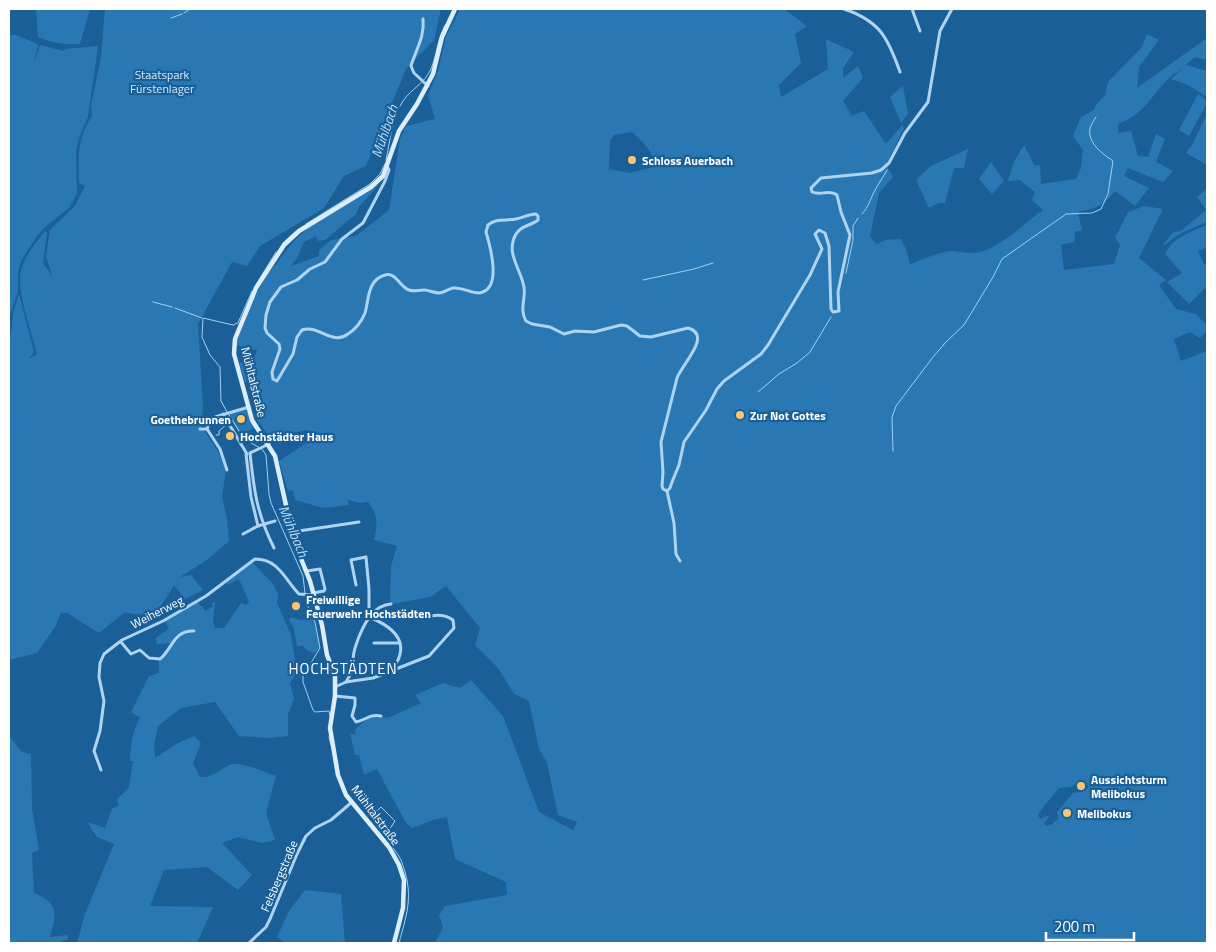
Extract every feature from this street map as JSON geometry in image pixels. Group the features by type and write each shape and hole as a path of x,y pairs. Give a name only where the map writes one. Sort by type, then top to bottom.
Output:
{"main road":[{"name":"Mühltalstraße","path":"394,943 404,908 404,880 399,865 389,847 346,795 338,775 330,728 335,696 335,675 327,655 322,625 307,571 292,532 276,456 254,423 234,354 234,347 235,339 252,298 262,279 288,241 306,227 374,184 383,176 399,131 413,112 437,61 442,38 455,9"}],"street":[{"path":"844,9 861,16 881,31 891,48 900,72"},
{"path":"912,9 920,32"},
{"path":"667,491 676,473 686,437 706,410 717,389 765,349 810,275 822,249 816,235 818,230 822,230 825,233 829,246 830,305 833,312 837,312 839,309 839,287 850,241 849,228 841,212 837,195 828,192 814,193 811,191 812,186 820,178 867,174 881,170 889,163 905,134 928,102 940,32 952,9"},
{"path":"423,19 424,27 421,44 411,66 413,71 426,84"},
{"path":"388,166 389,170 385,181 360,226 342,239 325,262 310,269 295,282 281,288 270,302 265,328 279,344 280,349 272,374 274,380 277,381 280,378 284,367 293,354 297,338 302,330 312,329 335,338 342,338 350,333 364,316 368,293 371,287 385,275 394,276 403,287 412,291 426,290 440,293 457,288 475,292 485,291 491,285 493,277 486,232 488,225 494,220 518,219 532,214 537,215 538,220 520,229 514,237 512,244 514,261 524,287 523,314 526,321 550,327 564,334 594,332 621,325 627,326 643,336 651,337 688,328 694,330 697,334 698,345 677,378 661,449 662,486 667,491 674,524 676,554 680,561"},
{"path":"227,470 220,449 208,429 210,420 226,413 249,407"},
{"path":"226,413 248,453 253,496 260,526 274,548"},
{"path":"200,429 208,429"},
{"path":"248,453 269,444"},
{"path":"243,534 275,521"},
{"path":"292,532 360,522"},
{"path":"356,585 351,560 366,557 370,617"},
{"name":"Weiherweg","path":"101,770 94,750 100,731 104,701 99,677 100,663 108,650 122,640 163,621 206,596 255,559 263,560 278,568 298,594 313,594"},
{"path":"307,571 320,570 324,591 313,594"},
{"path":"346,682 352,672 354,648 370,617 381,605 391,604"},
{"path":"335,687 346,682 361,681 390,672 425,657 437,648 453,631 455,626 453,620 448,616 436,615 422,618"},
{"path":"370,617 393,629 400,643 400,655 390,672"},
{"path":"122,640 120,643 132,654 140,650 149,658 160,659 166,653 173,640 188,631 194,631"},
{"path":"374,643 400,643"},
{"path":"397,663 402,667"},
{"path":"335,696 355,698 352,716 356,722 369,716 381,716"},
{"name":"Felsbergstraße","path":"249,943 266,927 306,836 315,828 331,820 352,802"}],"green space":[{"path":"36,9 90,9 80,44 59,43 38,37"},
{"name":"Staatspark Fürstenlager","path":"105,9 441,9 434,40 406,69 366,166 344,176 324,208 260,246 247,266 232,262 198,324 203,407 201,426 218,451 226,470 222,497 227,518 229,541 207,560 180,577 191,575 203,590 185,599 174,585 156,610 143,615 125,612 99,633 67,613 61,613 55,627 37,653 9,660 9,427 11,420 9,424 9,336 11,335 13,313 19,294 34,352 29,359 37,354 25,312 20,279 21,271 34,245 45,231 47,233 43,263 52,276 46,256 50,230 75,206 85,186 79,183 78,166 81,141 92,116 91,105 101,57"},
{"path":"459,9 784,9 807,26 795,34 801,63 779,85 781,97 828,69 826,39 854,52 843,68 843,78 858,66 863,78 843,101 852,116 864,111 886,144 902,125 904,128 886,165 893,177 879,193 870,236 876,244 886,240 901,239 910,264 946,252 971,253 993,247 1043,210 1032,200 1035,192 1020,180 1008,181 1014,162 1024,145 1035,166 1040,165 1041,184 1076,179 1081,168 1083,150 1073,136 1081,117 1094,110 1105,95 1108,82 1142,47 1147,34 1159,40 1139,67 1137,88 1207,38 1207,60 1195,57 1186,65 1207,71 1207,97 1188,85 1171,79 1183,68 1169,78 1141,110 1118,124 1118,133 1131,131 1138,156 1148,157 1156,134 1165,139 1156,162 1173,171 1163,182 1128,168 1124,176 1149,188 1135,206 1115,191 1101,205 1078,213 1082,230 1075,232 1074,242 1061,245 1064,270 1114,264 1120,245 1115,238 1128,212 1144,206 1163,209 1139,258 1166,280 1159,285 1176,309 1196,314 1207,326 1207,330 1200,338 1190,332 1174,339 1181,361 1207,351 1207,943 435,943 443,927 439,915 445,906 507,895 506,882 455,859 447,817 412,828 406,823 377,769 364,775 359,755 355,755 350,733 355,735 356,728 370,717 388,718 421,703 415,695 443,683 460,688 471,680 503,716 539,812 573,830 577,822 558,815 547,763 539,749 529,701 514,694 498,668 475,645 480,628 446,586 430,597 391,604 391,566 397,546 374,540 376,520 374,511 368,502 359,503 348,500 349,505 323,508 295,500 293,490 288,491 279,461 311,440 306,430 270,438 254,415 260,406 251,381 245,382 239,363 254,359 257,350 235,345 251,303 267,275 294,241 308,228 380,183 359,207 356,214 325,240 318,241 316,236 304,242 291,266 319,256 319,250 331,240 356,236 389,210 400,139 406,126 435,119 428,95 438,71 446,36","holes":["632,132 650,152 653,167 630,173 609,169 610,141 614,135","1084,780 1089,787 1081,792 1073,793 1057,812 1058,819 1046,826 1044,823 1050,815 1040,819 1038,815 1059,788 1071,787"]},
{"path":"9,35 16,35 38,44 34,64 40,45 64,51 65,49 98,46 88,117 76,151 77,193 69,208 37,236 21,261 18,272 18,291 10,315 9,333"},
{"path":"903,86 908,114 901,123 890,97"},
{"path":"1198,94 1207,103 1189,136 1179,130"},
{"path":"1207,114 1207,165 1186,153"},
{"path":"968,149 964,168 954,168 945,203 939,203 929,208 916,180 931,166"},
{"path":"991,162 1004,181 992,194 979,179"},
{"path":"1207,189 1207,222 1181,233 1164,245 1174,232 1181,231 1206,210 1197,197"},
{"path":"1207,225 1207,247 1198,251 1204,264 1207,264 1207,286 1189,304 1167,282 1182,273 1165,254 1168,248 1178,239"},
{"path":"246,409 254,428 240,435 228,414"},
{"path":"252,563 273,584 278,594 277,603 291,635 296,673 290,683 294,699 288,714 288,736 270,738 239,736 215,702 181,708 158,726 154,745 155,758 178,743 194,736 201,743 193,763 200,777 211,776 233,764 249,766 276,776 266,813 275,840 262,843 238,837 222,843 252,875 238,890 207,867 164,870 150,906 213,907 197,943 77,943 85,914 114,844 97,837 87,822 105,828 112,809 119,805 117,799 129,788 133,761 130,761 131,744 140,718 131,712 149,676 159,673 159,660 166,655 171,643 157,644 156,638 169,629 165,621 197,602 206,611 215,602 213,621 215,628 224,628 241,603 246,605 249,602 239,579 227,585 226,583"},
{"path":"291,617 300,620 313,619 320,648 314,653 306,650 303,646 297,646 294,629 289,620"},
{"path":"9,736 22,752 31,754 32,809 39,850 32,853 34,893 52,905 55,916 50,937 67,935 68,939 60,943 12,943 9,940"},
{"path":"305,890 341,894 345,943 285,943 277,937 289,911"}],"waterway":[{"path":"184,13 190,9"},
{"path":"171,18 182,14"},
{"name":"Mühlbach","path":"386,160 399,107 431,69 445,25"},
{"path":"893,451 892,417 896,406 933,357 964,325 1002,259 1066,214 1092,213 1101,209 1108,194 1113,161 1097,148 1091,138 1090,128 1096,117"},
{"name":"Mühlbach","path":"306,224 370,184 380,174 385,164"},
{"path":"862,214 887,170"},
{"path":"846,273 853,240 853,226 858,218"},
{"name":"Mühlbach","path":"283,243 295,232"},
{"name":"Mühlbach","path":"254,288 276,252"},
{"path":"643,280 713,263"},
{"name":"Mühlbach","path":"227,412 221,401 220,367 210,355 202,337 203,318 233,325 238,323 252,291"},
{"name":"Mühlbach","path":"153,302 172,307"},
{"name":"Mühlbach","path":"175,308 202,318"},
{"path":"758,392 810,352 831,317"},
{"name":"Mühlbach","path":"229,415 244,439 262,449 266,455 271,503 303,576 305,593"},
{"path":"216,435 219,435 219,431 227,424"},
{"name":"Mühlbach","path":"307,604 315,622 320,648 303,676 303,682 313,710 315,712 329,711 330,716"},
{"name":"Mühlbach","path":"329,737 331,745"},
{"name":"Mühlbach","path":"371,817 381,807 395,821 386,837 401,860 408,893 407,911 399,943"}],"place":[{"name":"Schloss Auerbach","path":"632,160"},
{"name":"Zur Not Gottes","path":"740,415"},
{"name":"Goethebrunnen","path":"241,419"},
{"name":"Hochstädter Haus","path":"230,436"},
{"name":"Freiwillige Feuerwehr Hochstädten","path":"296,606"},
{"name":"Aussichtsturm Melibokus","path":"1081,786"},
{"name":"Melibokus","path":"1067,813"}],"district":[{"name":"HOCHSTÄDTEN","path":"343,668"}]}
